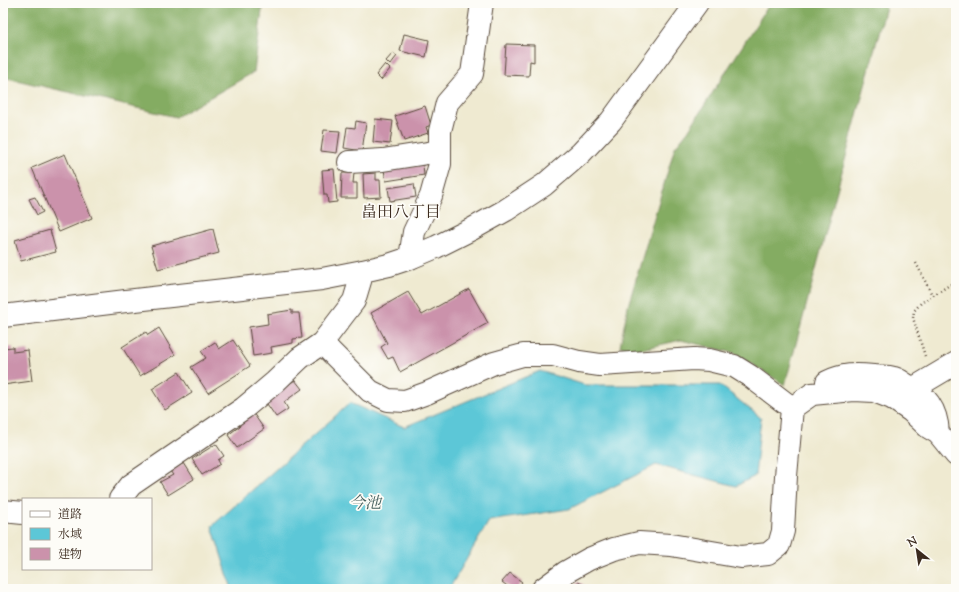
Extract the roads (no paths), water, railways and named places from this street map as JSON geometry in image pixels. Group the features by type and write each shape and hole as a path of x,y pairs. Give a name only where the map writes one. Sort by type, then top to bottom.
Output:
{"street":[{"path":"410,258 414,232 431,196 440,164 440,131 447,103 472,74 482,3"},
{"path":"3,316 322,279 363,271 410,258 436,247 506,210 544,185 581,153 611,121 696,3"},
{"path":"349,162 383,160 440,152"},
{"path":"121,498 131,485 244,408 275,382 300,358 322,343 354,301 363,271"},
{"path":"322,343 370,391 388,400 405,401 427,393 494,363 523,355 554,355 579,362 600,365 694,359 709,360 734,366 750,376 792,408"},
{"path":"543,589 566,572 589,559 639,543 671,545 742,557 768,554 779,545 783,531 792,408 828,381 841,376 857,374 923,383 956,363"},
{"path":"923,383 925,397 934,412 938,433"},
{"path":"812,394 854,390 874,391 892,398 911,411 928,427 938,433 956,455"},
{"path":"3,511 22,513"}],"water":[{"name":"今池","path":"540,371 585,385 720,385 761,418 755,476 736,486 656,465 569,509 489,521 449,589 232,589 212,526 350,403 404,427"}],"district":[{"name":"畠田八丁目","path":"401,213"}]}
